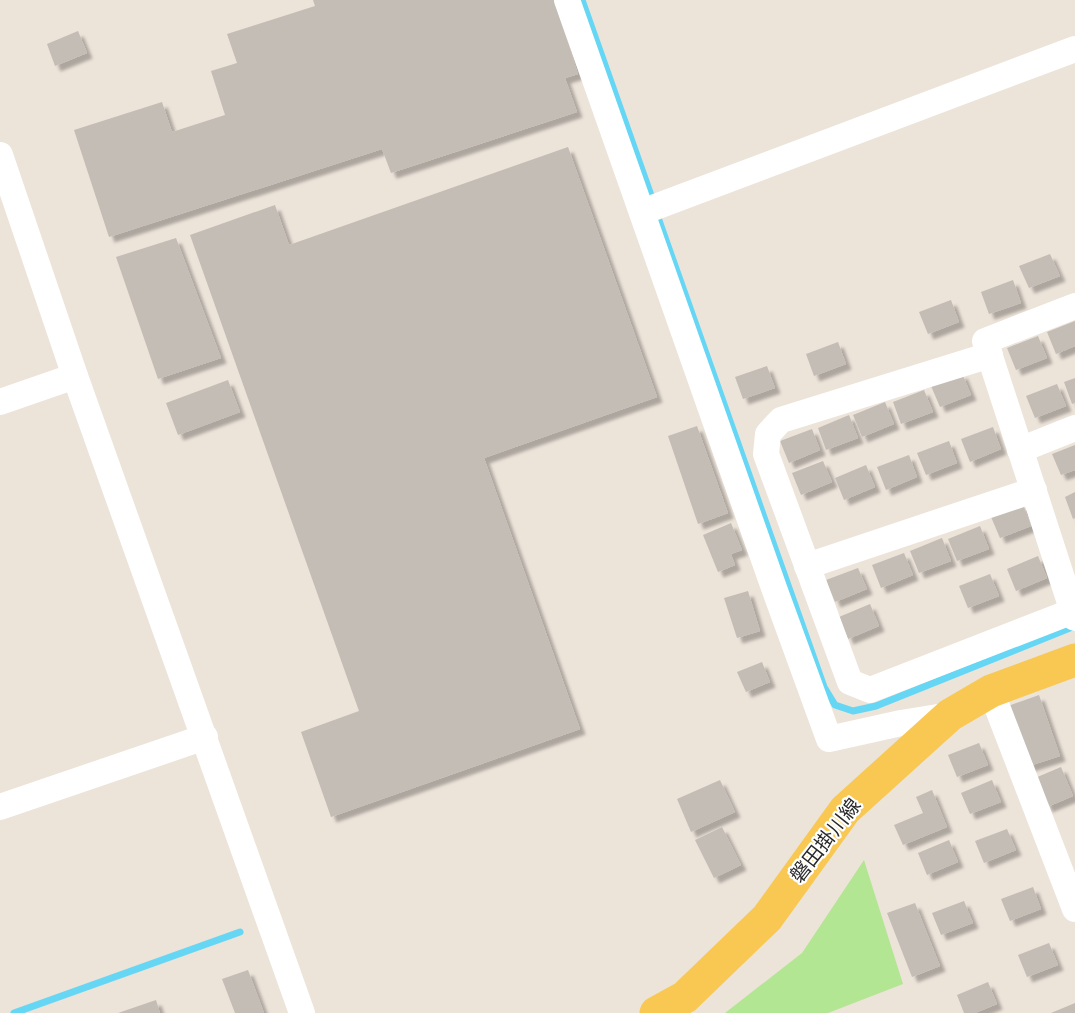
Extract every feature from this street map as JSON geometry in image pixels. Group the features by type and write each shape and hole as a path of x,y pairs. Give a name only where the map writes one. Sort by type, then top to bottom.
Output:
{"main road":[{"name":"磐田掛川線","path":"656,1013 685,996 767,918 845,810 950,715 991,691 1075,660"}],"street":[{"path":"567,0 829,740 901,723 950,715"},
{"path":"642,212 1075,49"},
{"path":"0,155 75,376 302,1013"},
{"path":"990,355 781,420 768,434 766,454 850,682 870,690 1074,614 1066,556 1034,490 1020,450 990,355 985,341 1075,306"},
{"path":"0,402 75,376"},
{"path":"1020,450 1075,428"},
{"path":"807,566 1034,490"},
{"path":"991,691 1074,906"},
{"path":"0,807 205,737"}],"green space":[{"path":"864,860 903,984 828,1013 725,1013 802,953"}],"building":[{"path":"313,0 554,0 578,74 565,78 577,112 391,173 382,149 109,237 74,130 162,102 172,132 225,115 211,71 237,63 227,34 315,6"},
{"path":"78,31 87,53 55,66 47,44"},
{"path":"568,147 657,397 484,458 580,729 331,817 301,732 359,711 190,235 275,205 289,245"},
{"path":"176,238 221,358 158,379 116,257"},
{"path":"1050,254 1060,276 1029,288 1019,266"},
{"path":"1013,280 1021,303 989,314 981,292"},
{"path":"951,300 959,322 928,334 919,312"},
{"path":"1075,321 1075,346 1056,354 1047,332"},
{"path":"1038,336 1047,358 1016,370 1007,348"},
{"path":"838,342 846,364 814,376 806,354"},
{"path":"767,366 775,388 743,399 735,377"},
{"path":"962,373 971,395 940,407 931,386"},
{"path":"1075,378 1075,403 1072,404 1064,382"},
{"path":"228,380 240,412 178,435 166,403"},
{"path":"1057,384 1066,406 1035,418 1026,396"},
{"path":"924,390 933,412 901,424 893,402"},
{"path":"885,402 894,424 862,437 853,415"},
{"path":"849,415 858,438 826,450 818,428"},
{"path":"697,426 728,513 698,524 668,436"},
{"path":"993,427 1001,449 970,462 961,439"},
{"path":"812,429 820,450 789,463 780,441"},
{"path":"949,441 957,463 926,475 917,453"},
{"path":"1075,445 1075,470 1061,475 1052,454"},
{"path":"909,455 917,477 886,490 877,467"},
{"path":"823,461 832,482 801,495 792,473"},
{"path":"866,465 875,487 844,500 835,478"},
{"path":"1075,492 1075,518 1073,519 1065,497"},
{"path":"1023,504 1031,526 1000,538 991,517"},
{"path":"731,523 742,550 731,554 735,565 718,572 703,535"},
{"path":"980,526 989,549 957,561 948,539"},
{"path":"942,538 951,561 919,573 910,551"},
{"path":"904,553 913,575 881,588 872,565"},
{"path":"1038,556 1047,578 1016,591 1007,569"},
{"path":"858,568 867,589 835,602 826,580"},
{"path":"990,574 999,596 968,608 959,586"},
{"path":"748,591 760,631 737,638 724,598"},
{"path":"870,604 879,626 848,639 839,617"},
{"path":"762,662 770,682 746,692 737,672"},
{"path":"1039,695 1060,756 1029,766 1008,706"},
{"path":"979,743 988,765 957,777 948,755"},
{"path":"1061,767 1073,796 1047,807 1035,778"},
{"path":"720,780 735,812 691,832 677,799"},
{"path":"992,780 1001,802 970,814 961,793"},
{"path":"932,790 947,827 903,845 894,825 923,813 916,797"},
{"path":"722,827 741,865 714,878 695,840"},
{"path":"1007,829 1016,850 984,863 975,841"},
{"path":"949,840 958,862 927,875 918,853"},
{"path":"1033,887 1041,909 1010,921 1001,899"},
{"path":"964,901 973,923 941,935 932,913"},
{"path":"915,903 940,966 912,977 887,913"},
{"path":"1049,943 1058,965 1027,977 1018,955"},
{"path":"248,970 264,1013 235,1013 222,979"},
{"path":"988,982 997,1004 975,1013 964,1013 957,995"},
{"path":"156,1000 160,1013 118,1013"},
{"path":"1075,1003 1075,1013 1051,1013"}],"waterway":[{"path":"582,0 653,201"},
{"path":"656,212 824,687 835,705 853,711 876,706 1075,626"},
{"path":"14,1013 240,932"}]}
